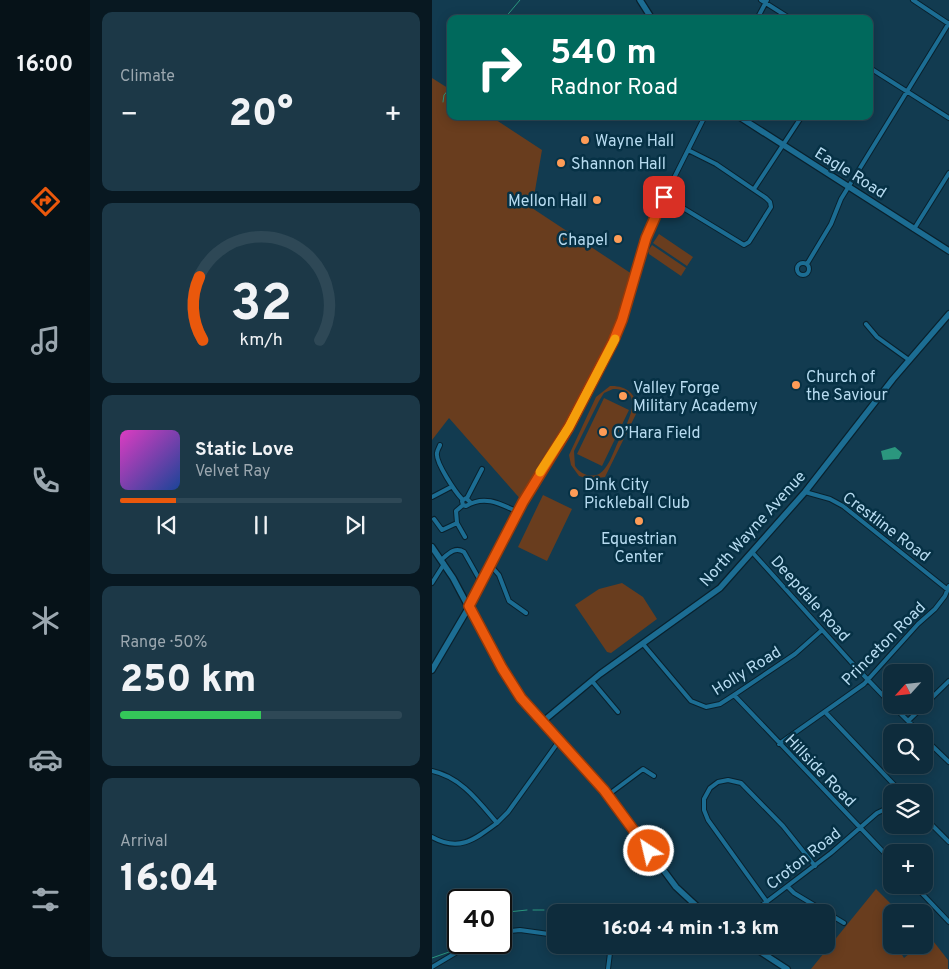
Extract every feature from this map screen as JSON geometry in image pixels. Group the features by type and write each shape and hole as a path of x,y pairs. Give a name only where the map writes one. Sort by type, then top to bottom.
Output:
{"street":[{"path":"640,0 649,15"},
{"path":"806,264 831,224 849,187 948,24 913,0"},
{"path":"759,15 765,1 785,15"},
{"path":"873,70 948,118"},
{"path":"432,670 482,584 518,512 569,427 615,338 654,220 703,120"},
{"name":"Eagle Road","path":"744,120 948,251"},
{"path":"754,189 799,120"},
{"path":"664,197 744,245 749,242 771,207 766,198 754,189 716,164 688,150"},
{"path":"914,229 948,173"},
{"name":"North Wayne Avenue","path":"541,722 592,681 713,594 805,492 909,360 948,314"},
{"path":"866,324 877,337 909,360"},
{"path":"440,445 437,457 451,487 462,499 493,502 518,512"},
{"path":"462,505 467,506 482,469"},
{"path":"432,497 451,487"},
{"name":"Crestline Road","path":"805,492 830,499 843,506 948,588"},
{"path":"462,499 462,505 456,511 457,523 465,537"},
{"path":"434,519 442,530 457,523"},
{"path":"432,547 469,606 510,683 541,722 608,795 676,887 694,904"},
{"path":"432,583 442,562 455,550 460,550 464,552 482,584"},
{"name":"Deepdale Road","path":"752,552 883,696"},
{"path":"491,566 499,575 509,601 526,613"},
{"name":"Princeton Road","path":"779,744 826,713 868,680 918,624 939,605 948,588"},
{"path":"458,625 468,618 478,622"},
{"name":"Holly Road","path":"643,644 691,701 700,706 712,706 720,704 795,654 822,630"},
{"path":"592,681 618,712"},
{"path":"908,721 948,683"},
{"name":"Hillside Road","path":"734,695 883,852"},
{"path":"826,713 893,784"},
{"name":"Deepdale Road","path":"901,714 911,724"},
{"path":"432,837 446,844 460,845 497,823 508,812 559,741"},
{"path":"933,747 948,762"},
{"path":"608,795 644,769 654,776"},
{"path":"432,771 440,773 473,794 497,823"},
{"path":"767,902 706,817 704,799 714,784 728,780 744,786 798,842 815,866"},
{"name":"Croton Road","path":"764,904 815,866 877,813 883,810"},
{"path":"933,826 948,842"},
{"path":"788,887 794,893 844,923"},
{"path":"922,894 948,922"},
{"path":"512,931 520,930 547,934"},
{"path":"432,967 454,954"},
{"path":"608,969 610,954"},
{"path":"764,954 786,969"}],"shaded area":[{"path":"432,78 447,87 447,120 496,120 542,150 532,208 635,276 622,321 569,427 523,502 449,418 432,440"},
{"path":"659,234 693,257 687,266 653,243"},
{"path":"652,245 686,268 681,276 649,254 648,251"},
{"path":"610,386 622,387 634,397 637,408 636,414 605,477 589,479 579,476 571,465 569,455 596,397","holes":["613,389 624,391 630,395 632,409 606,468 599,474 592,476 582,473 575,466 574,451 599,401 604,393"]},
{"name":"O’Hara Field","path":"604,398 629,410 602,466 577,454"},
{"path":"895,447 902,453 899,459 883,460 881,451"},
{"path":"543,495 572,509 547,561 518,547"},
{"path":"622,583 643,597 657,619 611,653 607,652 575,605 599,589"},
{"path":"876,889 891,904 883,904 883,954 902,954 904,958 909,954 933,954 933,941 948,960 948,969 811,969 823,954 835,954 835,939"}],"waterway":[{"path":"507,15 520,0"},
{"path":"443,102 444,95 447,92"},
{"path":"512,912 527,910"},
{"path":"533,910 544,910"},
{"path":"432,958 447,953"}],"slow traffic":[{"path":"540,472 569,427 615,339"}],"place":[{"name":"Wayne Hall","path":"585,140"},
{"name":"Shannon Hall","path":"561,163"},
{"name":"Mellon Hall","path":"597,200"},
{"name":"Chapel","path":"618,239"},
{"name":"Church of the Saviour","path":"796,385"},
{"name":"Valley Forge Military Academy","path":"623,396"},
{"name":"O’Hara Field","path":"603,432"},
{"name":"Dink City Pickleball Club","path":"574,493"},
{"name":"Equestrian Center","path":"639,521"}],"route":[{"path":"649,851 604,790 521,698 510,683 469,606 488,573 523,502 569,427 618,332 646,238 664,197"}]}
